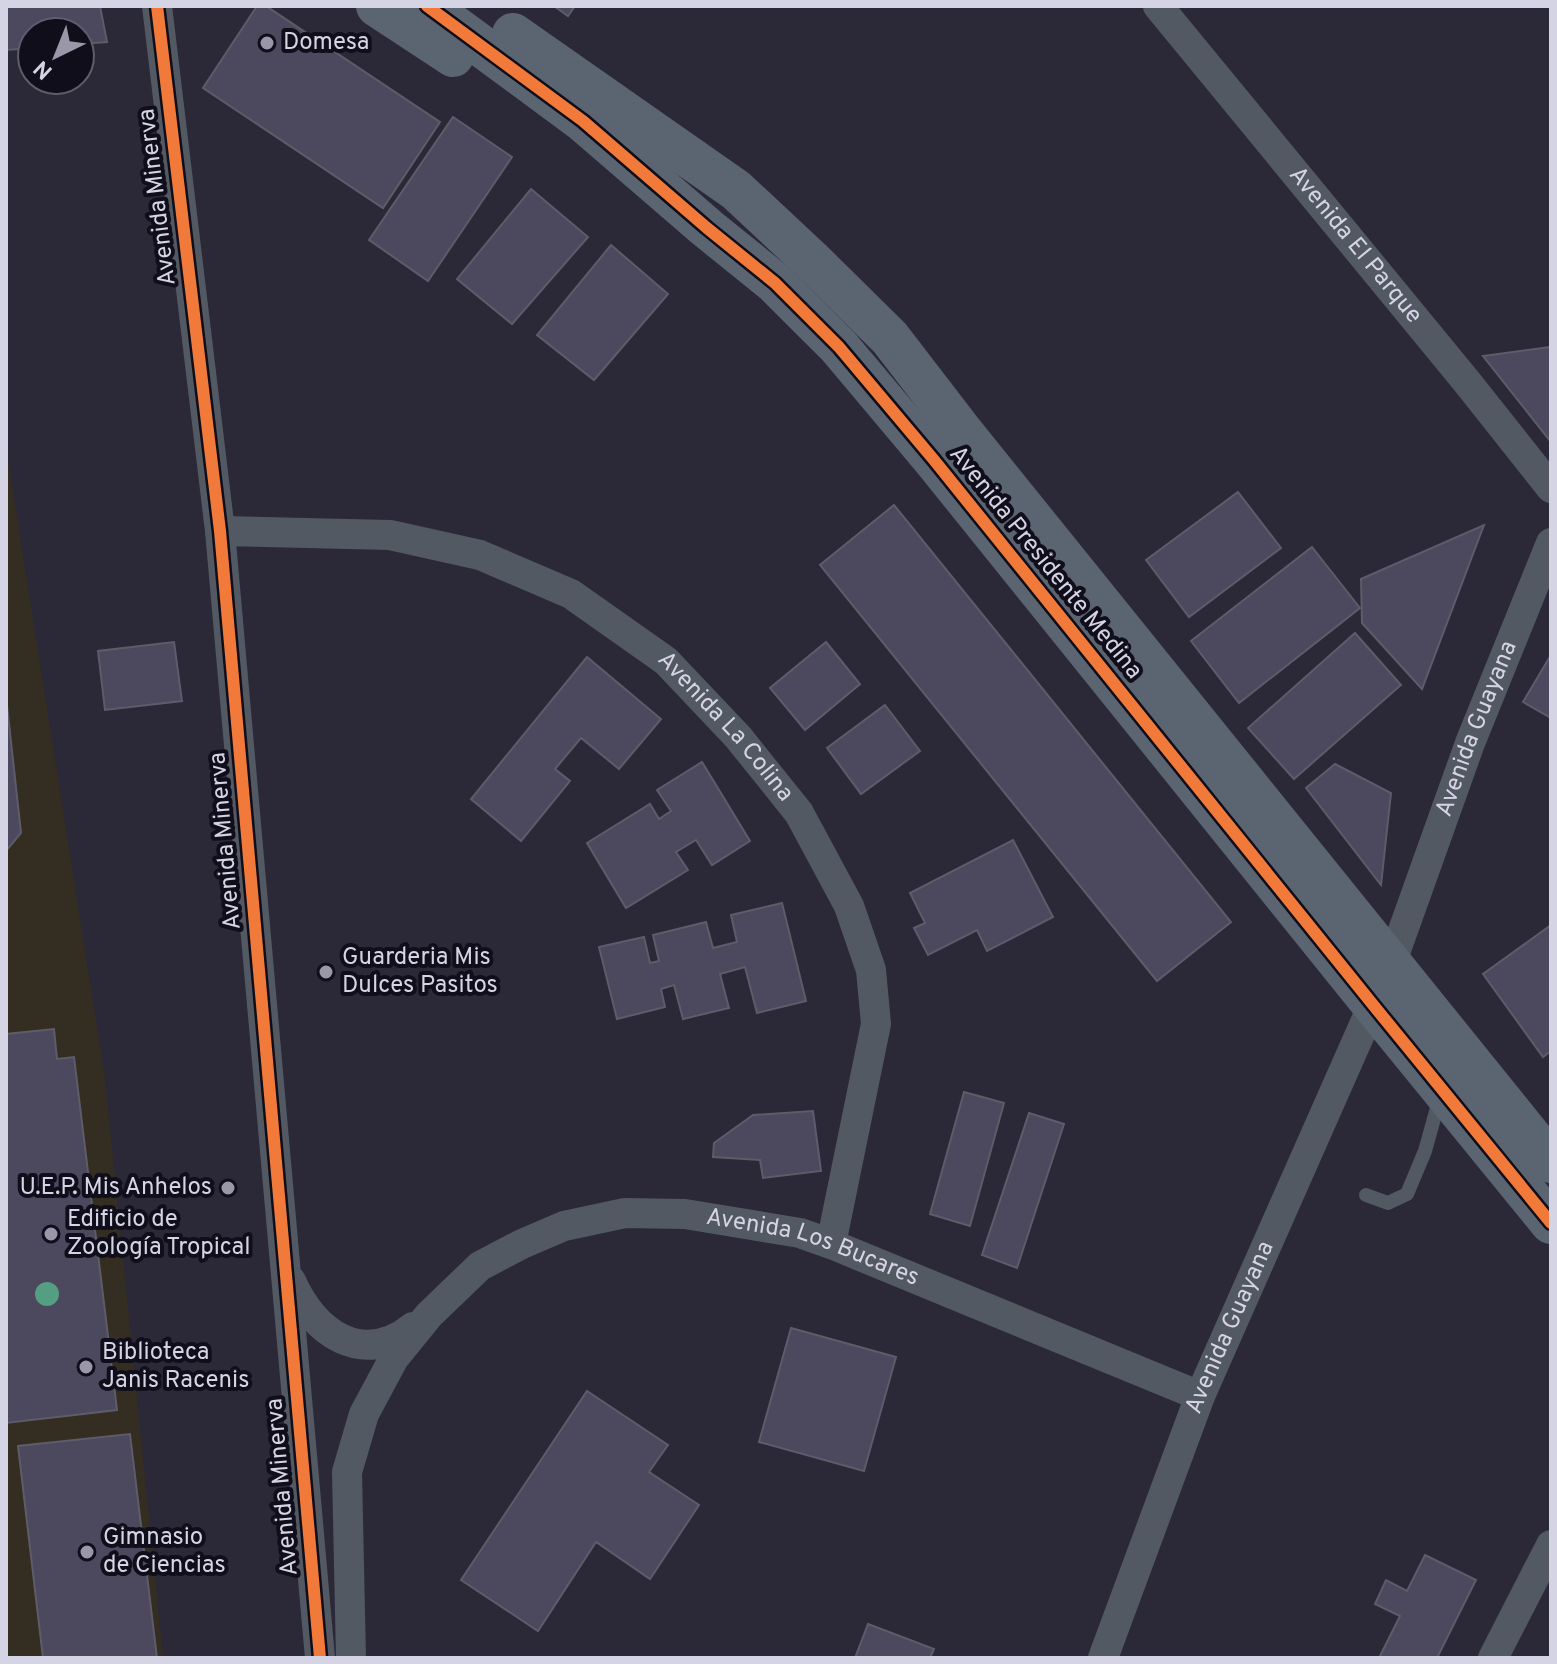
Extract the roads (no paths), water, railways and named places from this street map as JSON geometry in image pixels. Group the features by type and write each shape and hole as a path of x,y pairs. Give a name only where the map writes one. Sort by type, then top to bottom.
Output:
{"street":[{"path":"377,6 531,109 592,108 582,52 518,6"},
{"name":"Avenida Presidente Medina","path":"427,6 592,108 736,190 890,338 963,433 1551,1162"},
{"name":"Avenida Presidente Medina","path":"473,6 592,108 707,228 775,283 839,347 934,460 1551,1223"},
{"name":"Avenida El Parque","path":"1158,6 1551,488"},
{"name":"Avenida Minerva","path":"161,11 220,531 320,1658"},
{"name":"Avenida La Colina","path":"220,531 390,535 480,555 571,594 666,661 738,737 799,813 849,906 871,970 876,1024 831,1244"},
{"name":"Avenida Guayana","path":"1103,1658 1200,1396 1391,964 1470,743 1551,543"},
{"name":"Avenida Los Bucares","path":"286,1268 296,1292 317,1322 347,1342 367,1346 387,1342 405,1333 429,1315 480,1266 564,1226 625,1213 685,1214 800,1233 1200,1396"},
{"name":"Avenida Los Bucares","path":"351,1658 347,1472 364,1414 394,1358 429,1315"},
{"path":"1493,1658 1551,1545"}],"lane":[{"path":"1366,1195 1388,1203 1407,1194 1425,1151 1442,1089"}],"place":[{"name":"Domesa","path":"267,43"},
{"name":"Guarderia Mis Dulces Pasitos","path":"326,972"},
{"name":"U.E.P. Mis Anhelos","path":"228,1188"},
{"name":"Edificio de Zoología Tropical","path":"51,1234"},
{"name":"Biblioteca Janis Racenis","path":"86,1367"},
{"name":"Gimnasio de Ciencias","path":"87,1552"}]}
